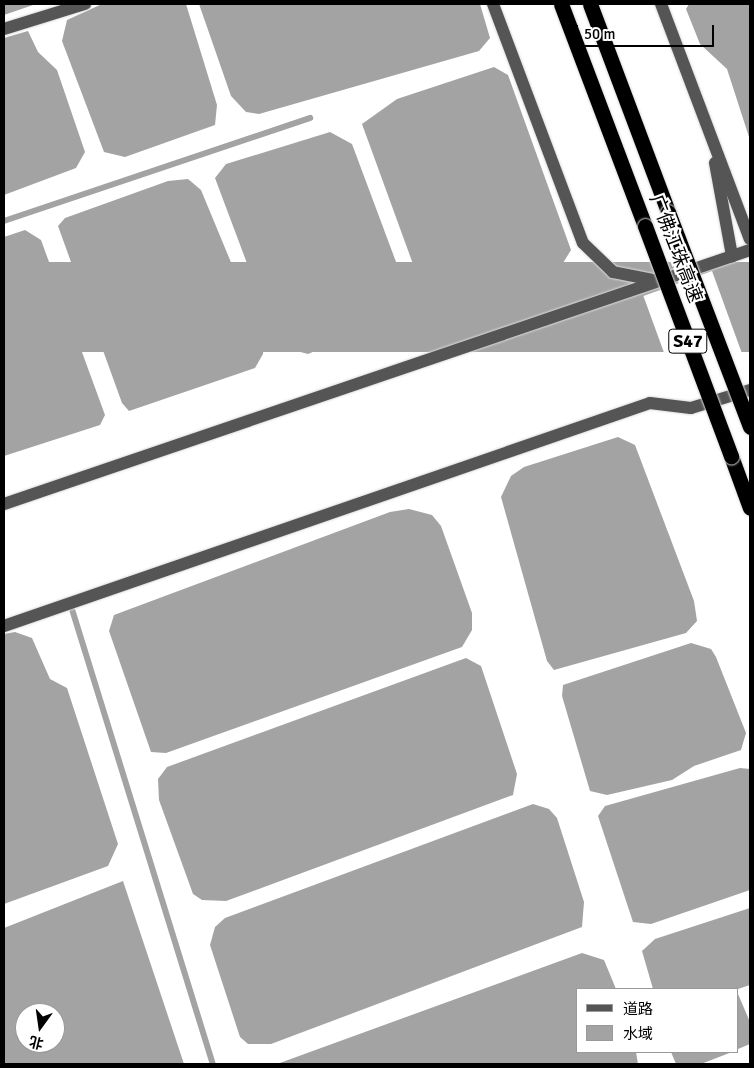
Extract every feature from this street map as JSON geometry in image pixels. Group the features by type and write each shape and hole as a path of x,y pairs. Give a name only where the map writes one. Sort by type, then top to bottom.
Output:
{"highway":[{"name":"广佛江珠高速","path":"561,4 750,508"},
{"name":"广佛江珠高速","path":"590,4 750,427"}],"street":[{"path":"4,29 86,4"},
{"path":"493,4 590,254 626,277 665,278"},
{"path":"661,4 750,239"},
{"path":"710,133 732,256"},
{"path":"4,504 750,250"},
{"path":"4,626 650,403 691,408 750,390"}],"water":[{"path":"4,4 36,4 4,15"},
{"path":"102,4 186,4 217,105 215,125 125,157 104,152 62,41 67,20"},
{"path":"199,4 480,4 490,38 479,51 259,114 246,112 231,96"},
{"path":"689,4 750,4 750,140 727,69 700,44 686,9"},
{"path":"28,31 38,52 57,70 85,152 76,168 4,195 4,38"},
{"path":"494,67 508,75 571,250 563,263 441,301 432,298 421,286 362,124 397,99"},
{"path":"330,132 352,144 405,286 401,304 389,319 308,354 278,346 215,178 226,164"},
{"path":"188,179 201,190 264,342 263,354 255,368 129,411 122,403 58,226 65,218 168,181"},
{"path":"25,230 41,240 105,415 100,425 4,456 4,237"},
{"path":"4,262 750,262 750,352 4,352"},
{"path":"618,437 635,445 694,601 697,621 686,633 554,670 547,661 501,497 511,476 524,467"},
{"path":"409,509 432,515 441,526 472,613 472,630 462,647 166,753 151,752 109,631 114,615 390,512"},
{"path":"15,632 32,638 50,679 67,688 118,844 108,866 4,904 4,634"},
{"path":"691,643 711,649 716,657 746,733 741,750 694,766 672,780 607,795 590,791 562,696 563,685"},
{"path":"466,658 481,666 517,774 513,795 226,901 202,900 193,894 159,800 158,779 167,767"},
{"path":"740,768 750,769 750,890 651,924 633,922 598,816 605,806"},
{"path":"533,804 549,809 557,818 584,902 582,927 271,1044 248,1044 240,1037 210,945 215,927 225,918"},
{"path":"123,881 184,1064 4,1064 4,928"},
{"path":"750,908 750,985 739,989 653,988 642,951 655,939"},
{"path":"582,953 604,960 616,988 576,988 576,1053 636,1053 638,1064 277,1064"},
{"path":"739,996 750,1022 750,1044 739,1049"},
{"path":"671,1053 729,1053 701,1064 676,1064"}],"pier":[{"path":"712,271 743,357 675,382 643,296"}],"waterway":[{"path":"4,221 310,118"},
{"path":"73,611 213,1064"}]}
